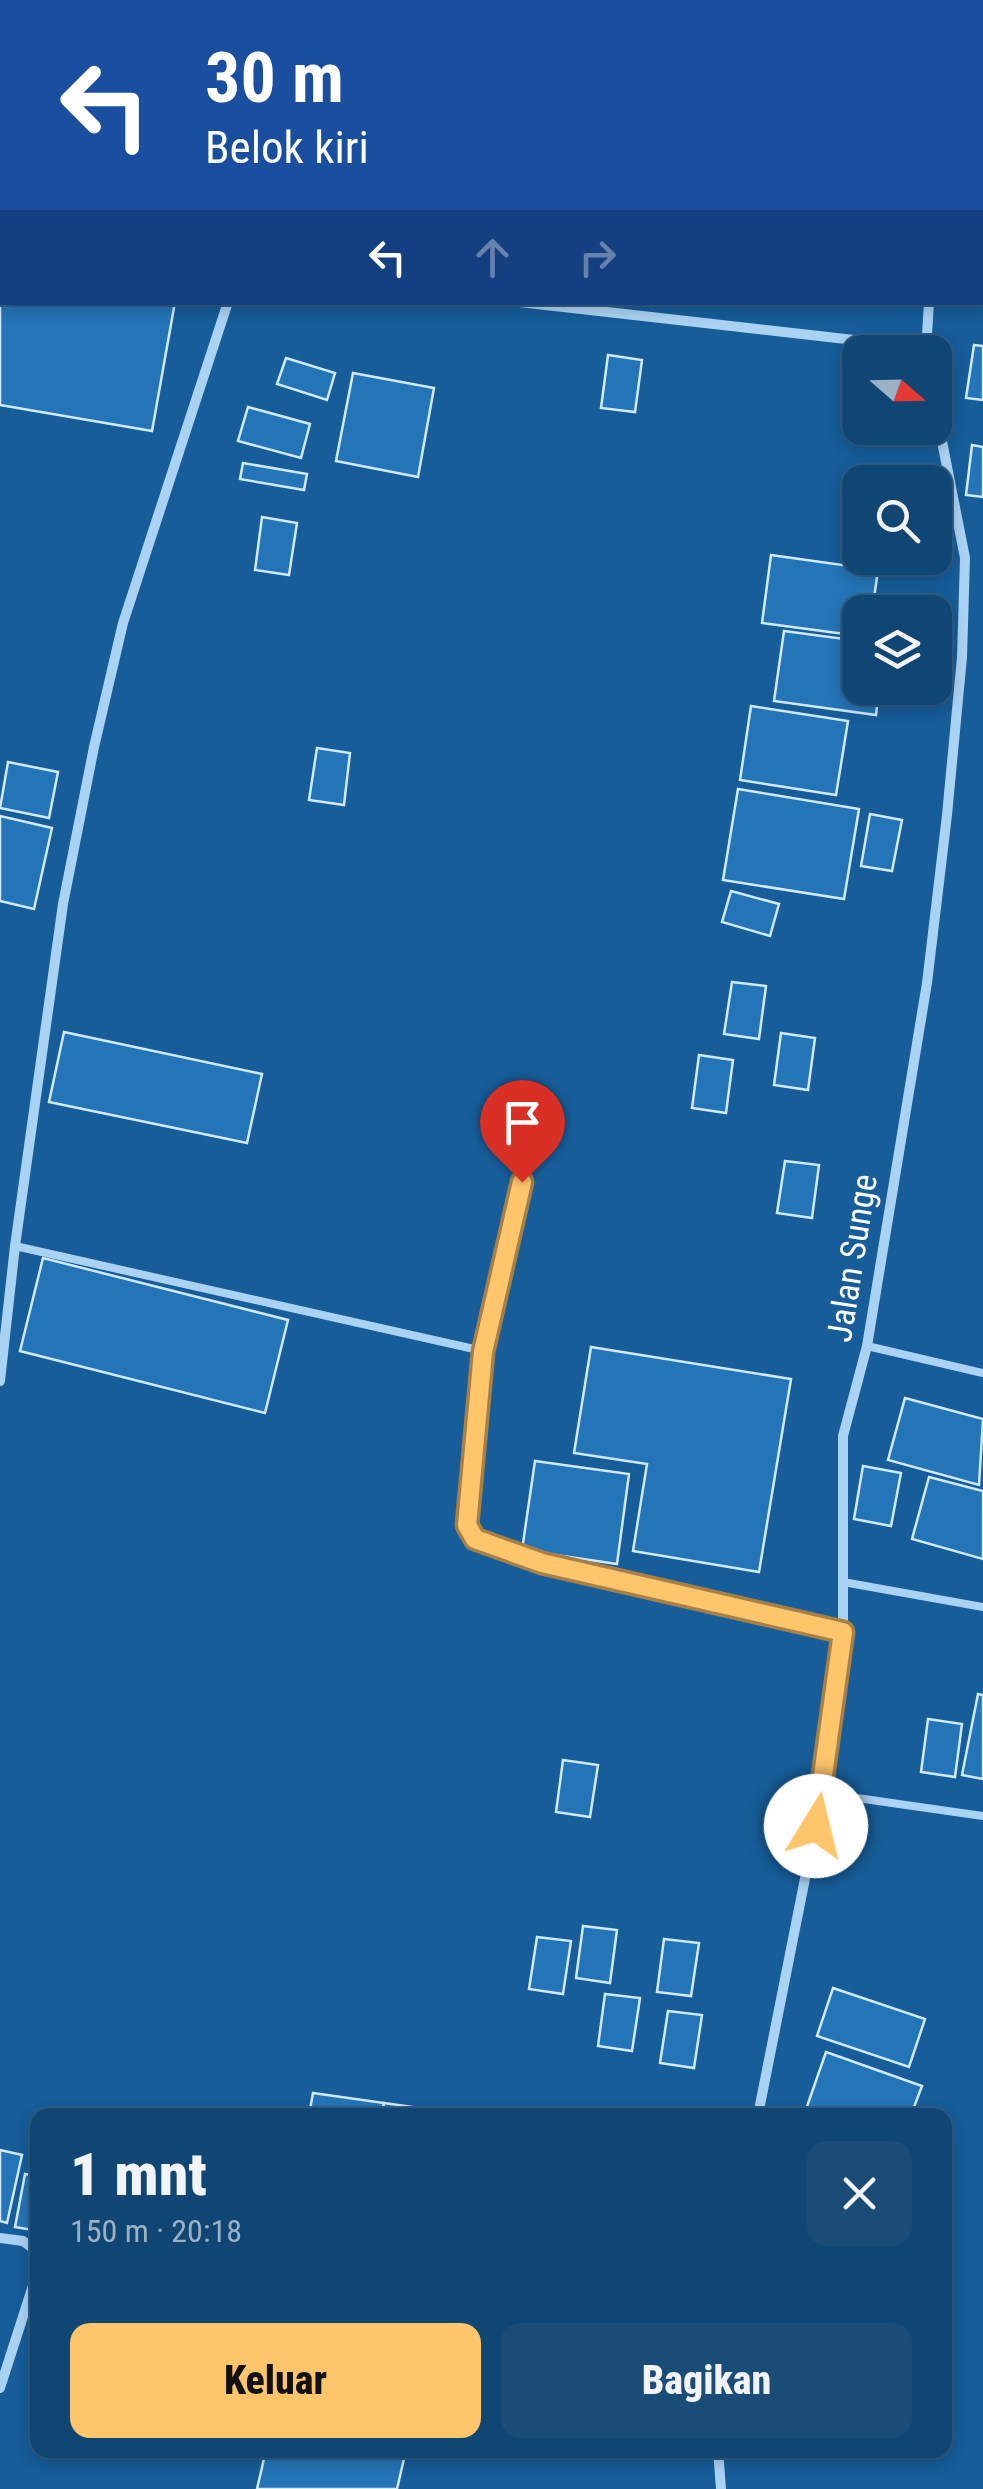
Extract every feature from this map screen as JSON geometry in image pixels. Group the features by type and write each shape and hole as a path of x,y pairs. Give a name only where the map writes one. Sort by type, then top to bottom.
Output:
{"street":[{"path":"0,1381 3,1326 63,904 98,730 123,623 227,305"},
{"path":"544,305 842,340"},
{"path":"927,335 929,305"},
{"name":"Jalan Sunge","path":"759,2108 822,1793 843,1632 843,1436 867,1346 927,983 962,656 965,558 943,445"},
{"path":"0,2238 23,2241 30,2246"},
{"path":"0,2388 30,2295"},
{"path":"719,2458 721,2489"}],"lane":[{"path":"522,1182 483,1352 467,1525 475,1539 575,1572 843,1632"},
{"path":"15,1246 483,1352"},
{"path":"867,1346 983,1373"},
{"path":"843,1582 983,1607"},
{"path":"822,1793 983,1816"}],"building":[{"path":"0,305 174,305 152,431 0,405"},
{"path":"974,345 983,346 983,400 966,398"},
{"path":"608,355 642,360 635,412 601,408"},
{"path":"286,358 335,373 327,400 277,384"},
{"path":"353,373 434,388 418,477 336,461"},
{"path":"248,407 310,424 301,458 238,441"},
{"path":"972,445 983,447 983,497 966,495"},
{"path":"243,463 307,474 304,490 240,479"},
{"path":"262,517 297,523 289,575 255,570"},
{"path":"771,555 842,565 842,575 877,575 874,595 842,595 842,634 762,623"},
{"path":"784,631 842,639 842,705 877,705 876,715 774,701"},
{"path":"751,706 848,721 836,795 740,780"},
{"path":"317,748 350,753 344,805 309,800"},
{"path":"8,762 58,772 49,818 0,808"},
{"path":"738,789 859,809 844,899 723,880"},
{"path":"870,814 902,820 892,871 861,866"},
{"path":"0,816 52,828 34,909 0,901"},
{"path":"731,891 779,904 770,936 722,922"},
{"path":"732,982 766,986 759,1039 724,1034"},
{"path":"64,1032 262,1074 247,1143 49,1102"},
{"path":"781,1033 815,1038 808,1090 774,1085"},
{"path":"699,1055 733,1060 726,1113 692,1108"},
{"path":"785,1161 819,1165 812,1218 777,1213"},
{"path":"43,1258 288,1320 265,1413 20,1351"},
{"path":"591,1347 791,1379 759,1572 633,1551 647,1464 574,1453"},
{"path":"905,1398 983,1419 979,1485 888,1460"},
{"path":"535,1461 629,1474 617,1564 522,1550"},
{"path":"863,1466 901,1473 891,1526 854,1519"},
{"path":"929,1477 983,1491 983,1559 912,1539"},
{"path":"978,1694 983,1695 983,1779 962,1775"},
{"path":"928,1719 962,1724 955,1777 921,1772"},
{"path":"563,1760 598,1765 590,1817 556,1812"},
{"path":"583,1926 617,1930 610,1983 576,1978"},
{"path":"537,1937 571,1941 563,1994 529,1989"},
{"path":"664,1939 699,1943 691,1996 657,1992"},
{"path":"833,1988 925,2019 909,2067 817,2036"},
{"path":"605,1994 640,1998 632,2051 598,2046"},
{"path":"668,2011 702,2015 694,2068 660,2063"},
{"path":"826,2052 922,2086 914,2108 806,2108"},
{"path":"313,2093 384,2103 383,2108 310,2108"},
{"path":"384,2103 420,2108 383,2108"},
{"path":"0,2150 22,2155 7,2223 0,2221"},
{"path":"25,2174 30,2175 30,2230 15,2227"},
{"path":"264,2458 404,2458 397,2489 257,2489"}],"route":[{"path":"522,1182 483,1352 467,1525 470,1533 490,1546 542,1563 843,1632 816,1826"}]}
